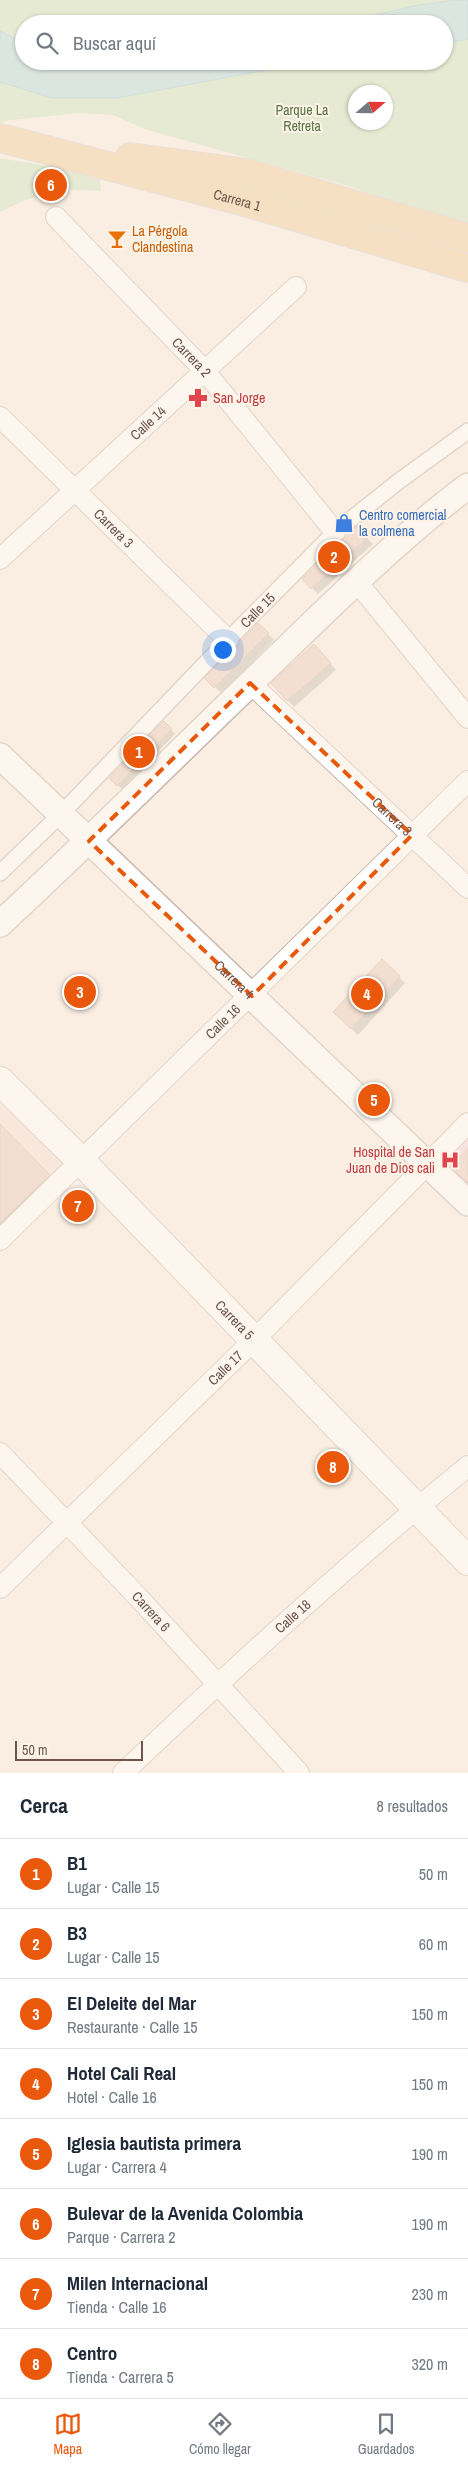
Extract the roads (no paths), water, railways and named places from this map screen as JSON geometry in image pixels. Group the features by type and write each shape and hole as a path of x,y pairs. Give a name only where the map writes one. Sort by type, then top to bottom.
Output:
{"main road":[{"name":"Carrera 1","path":"468,238 247,173 5,139 245,202 468,268"},
{"name":"Carrera 5","path":"0,1081 81,1161 468,1561"}],"street":[{"name":"Carrera 2","path":"56,217 204,370 335,532"},
{"name":"Calle 14","path":"0,559 296,287"},
{"name":"Carrera 3","path":"0,418 228,640"},
{"name":"Calle 15","path":"0,873 61,814 335,532 399,481 468,431"},
{"path":"0,924 89,841 356,581 428,516 468,486"},
{"path":"356,581 468,718"},
{"name":"Carrera 3","path":"250,683 468,888"},
{"name":"Carrera 4","path":"0,756 468,1203"},
{"name":"Calle 16","path":"0,1240 252,996 412,835 468,782"},
{"name":"Calle 17","path":"0,1588 254,1340 468,1123"},
{"name":"Carrera 6","path":"0,1453 299,1773"},
{"name":"Calle 18","path":"123,1773 217,1684 416,1508 468,1466"}],"water":[{"path":"454,0 468,0 468,39 453,42 453,15 376,15 414,6"},
{"path":"0,31 15,38 15,70 269,70 117,98 52,98 0,82"}],"place":[{"name":"Bulevar de la Avenida Colombia","path":"51,185"},
{"name":"La Pérgola Clandestina","path":"117,239"},
{"name":"San Jorge","path":"198,398"},
{"name":"Centro comercial la colmena","path":"344,523"},
{"name":"B3","path":"334,557"},
{"name":"B1","path":"139,752"},
{"name":"El Deleite del Mar","path":"80,992"},
{"name":"Hotel Cali Real","path":"367,994"},
{"name":"Iglesia bautista primera","path":"374,1100"},
{"name":"Hospital de San Juan de Dios cali","path":"450,1160"},
{"name":"Milen Internacional","path":"78,1206"},
{"name":"Centro","path":"333,1467"}],"park label":[{"name":"Parque La Retreta","path":"302,118"}]}
